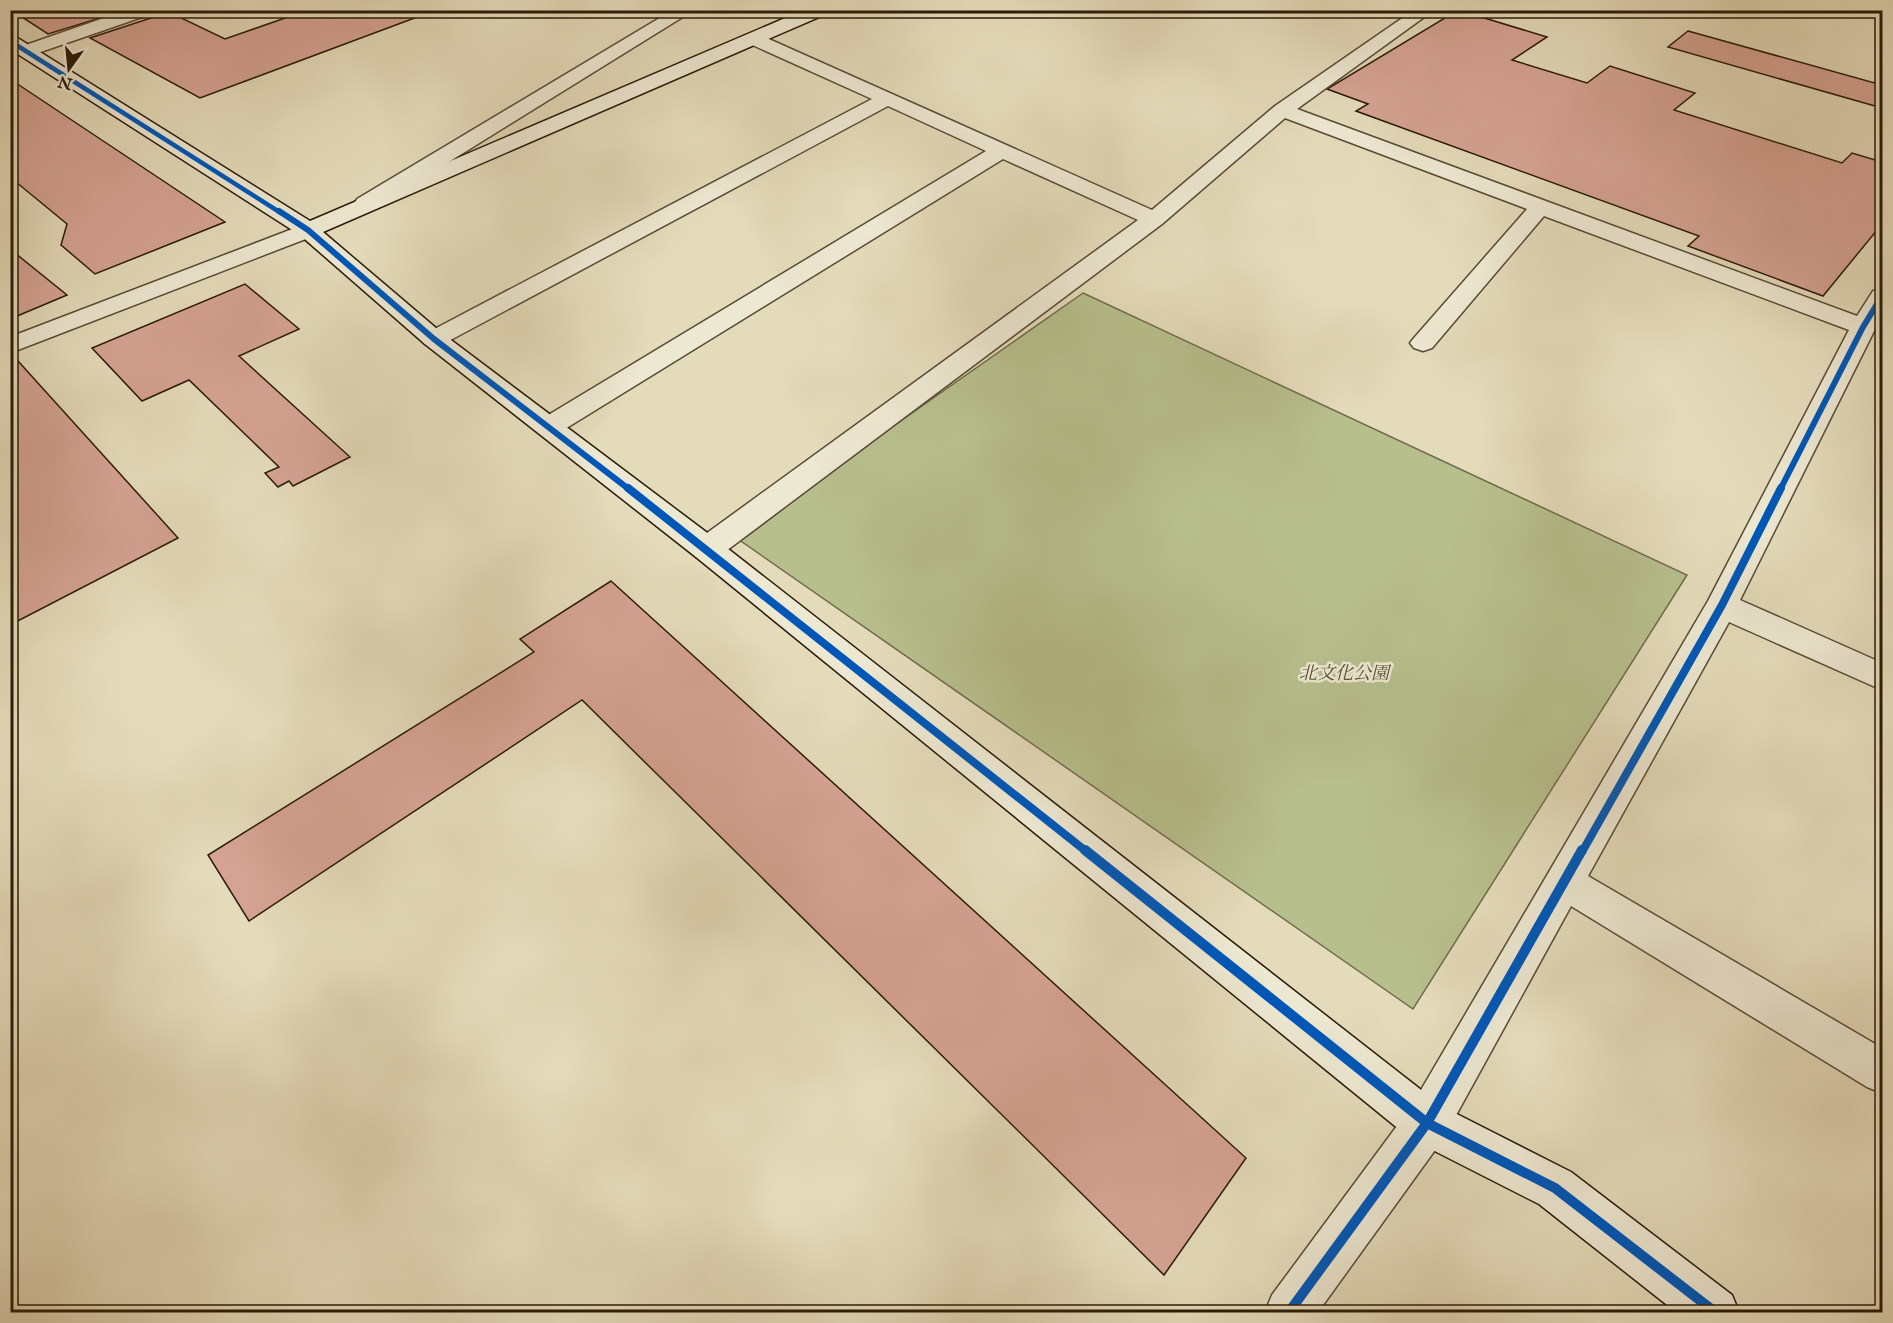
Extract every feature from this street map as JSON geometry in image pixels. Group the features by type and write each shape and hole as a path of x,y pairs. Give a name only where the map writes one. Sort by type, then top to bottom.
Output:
{"street":[{"path":"18,46 144,10"},
{"path":"365,204 686,10"},
{"path":"10,346 308,230 820,10"},
{"path":"707,549 1154,219 1282,110 1426,10"},
{"path":"754,39 1154,219"},
{"path":"18,46 308,230 434,339 707,549 1427,1123 1555,1188 1715,1312"},
{"path":"434,339 887,99"},
{"path":"1282,110 1863,327"},
{"path":"550,426 1001,151"},
{"path":"1423,343 1540,207"},
{"path":"1289,1312 1427,1123 1722,605 1863,327 1882,296"},
{"path":"1722,605 1882,677"},
{"path":"1563,881 1882,1072"}],"green space":[{"name":"北文化公園","path":"1083,293 1687,575 1413,1009 735,537"}],"building":[{"path":"11,10 126,10 48,34"},
{"path":"308,10 436,10 200,98 90,38 169,12 225,39"},
{"path":"1458,10 1547,37 1512,60 1587,83 1610,66 1695,93 1674,110 1842,163 1852,153 1882,162 1882,224 1823,296 1688,246 1699,236 1356,111 1368,104 1327,89"},
{"path":"1688,31 1882,85 1882,108 1668,47"},
{"path":"10,79 225,222 95,274 61,245 67,224 16,182 10,184"},
{"path":"10,249 67,295 10,319"},
{"path":"245,284 299,329 239,356 350,457 293,486 289,481 278,487 265,473 279,467 189,380 142,401 92,348"},
{"path":"18,361 178,538 10,625 10,364"},
{"path":"611,581 1246,1158 1164,1275 582,700 249,921 208,855 534,652 520,639"}],"cycle path":[{"path":"10,41 308,230 434,339 707,549 1427,1123 1555,1188 1715,1312"},
{"path":"1289,1312 1427,1123 1722,605 1863,327 1882,296"}]}
